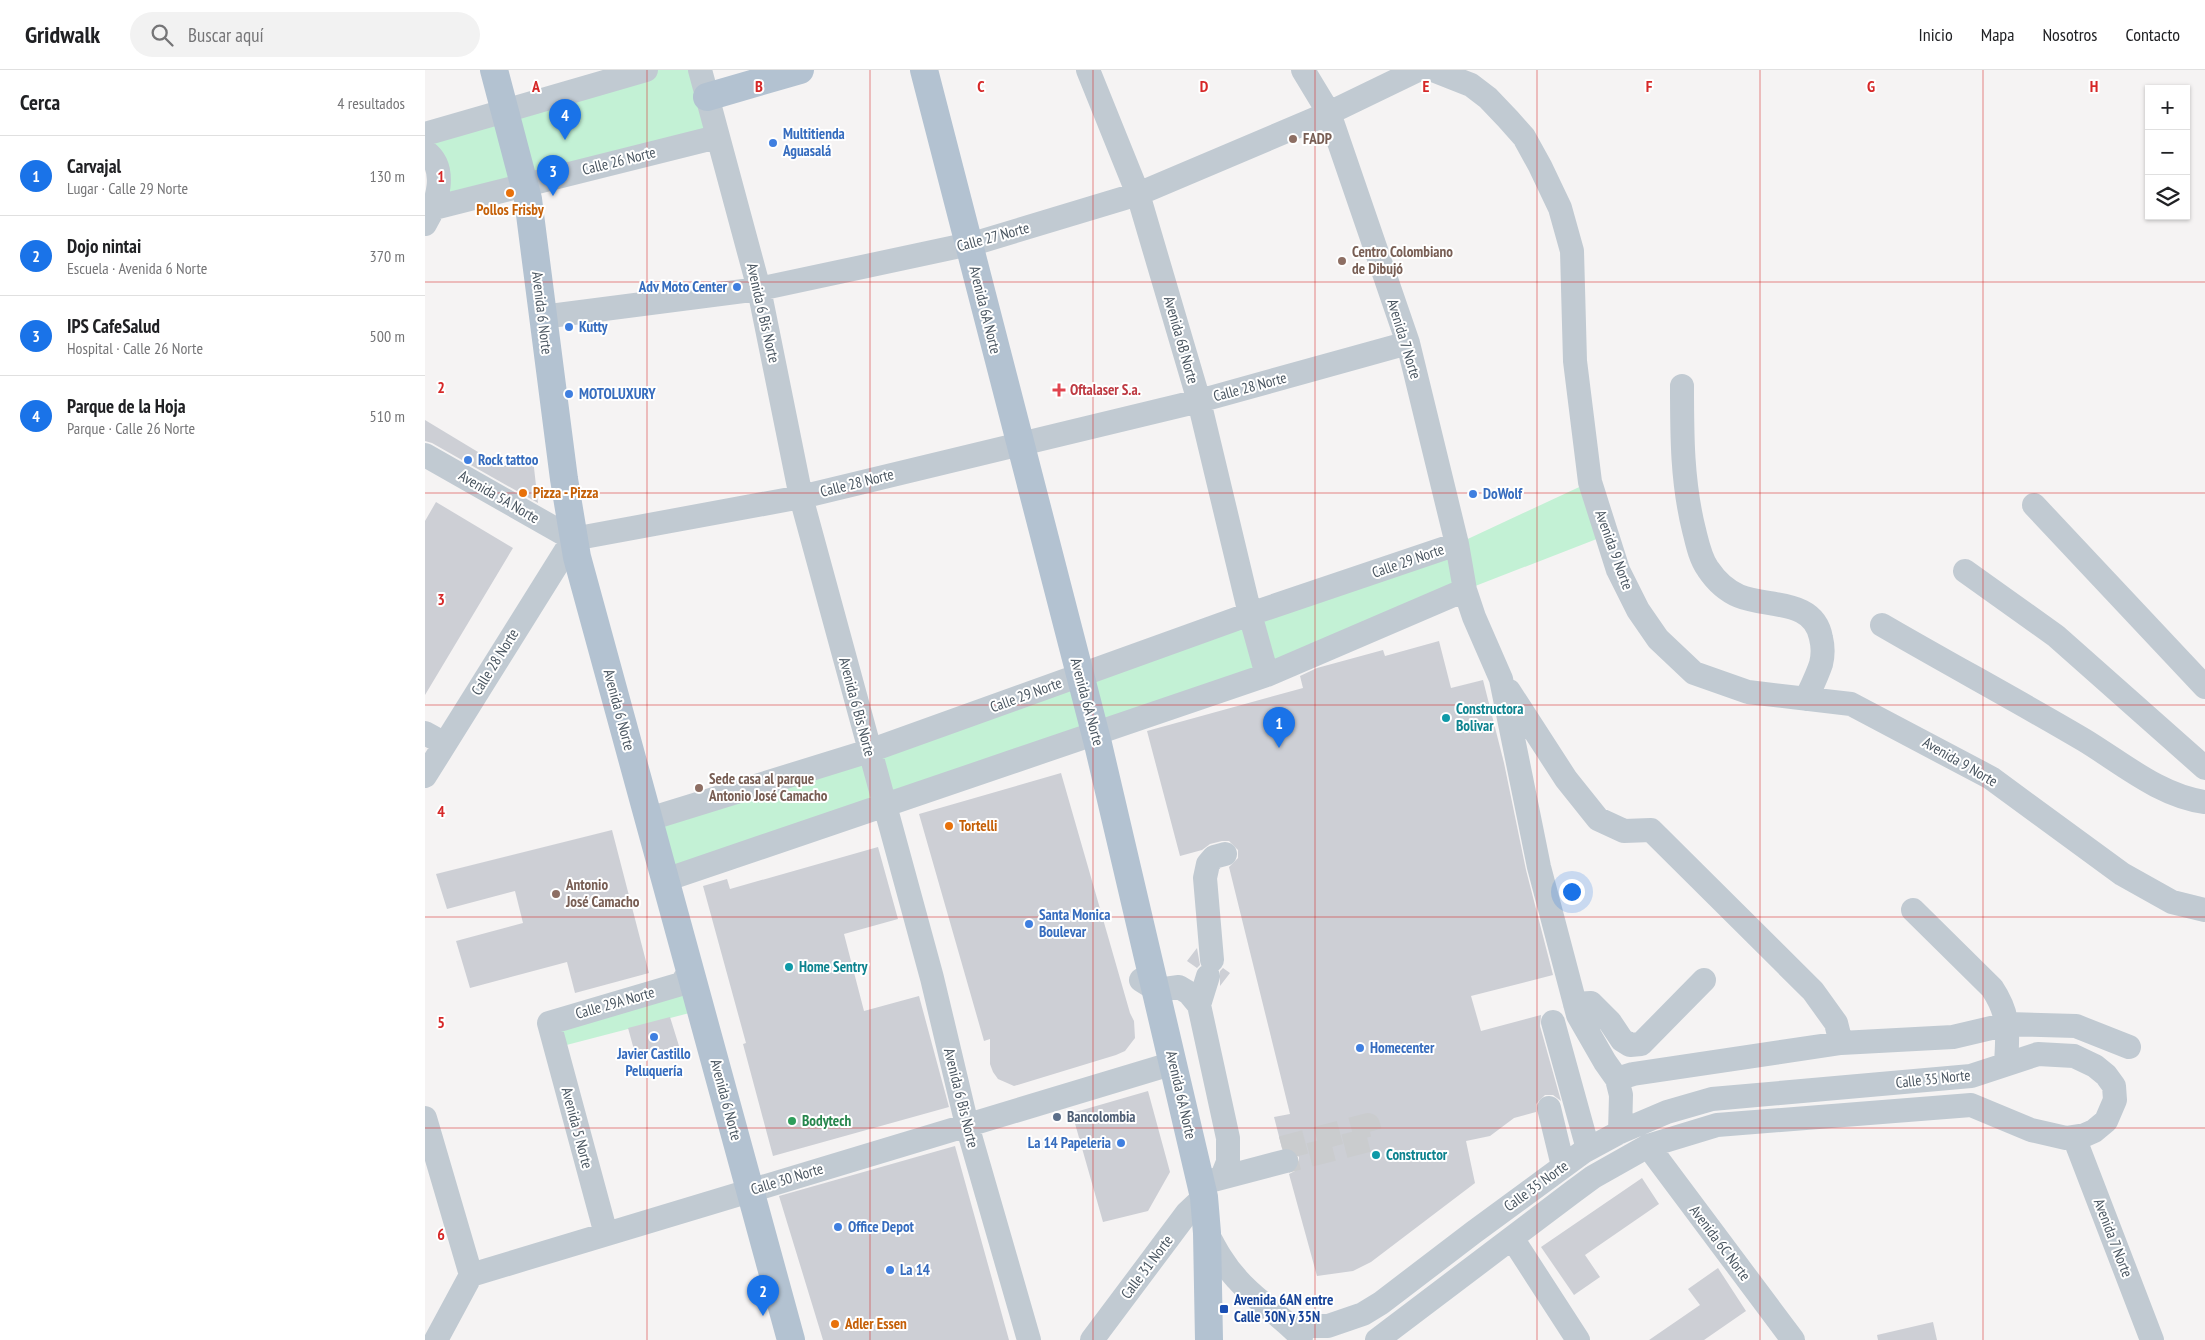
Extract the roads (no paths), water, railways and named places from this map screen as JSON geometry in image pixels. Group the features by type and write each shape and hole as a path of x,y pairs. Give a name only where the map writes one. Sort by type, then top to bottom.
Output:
{"main road":[{"name":"Avenida 6 Norte","path":"494,70 525,185 573,539 665,880 689,983 750,1190 791,1340"},
{"path":"707,97 800,70"},
{"name":"Avenida 6A Norte","path":"923,70 1095,733 1174,1063 1214,1180 1207,1233 1209,1340"}],"street":[{"path":"425,134 646,70"},
{"name":"Avenida 6 Bis Norte","path":"701,70 717,137 759,289 801,497 932,978 967,1125 1029,1340"},
{"name":"Avenida 6B Norte","path":"1088,70 1138,194 1199,401 1250,614 1267,674"},
{"name":"Avenida 7 Norte","path":"1303,70 1329,113 1408,344 1457,544 1465,590 1474,617 1501,679"},
{"name":"Calle 27 Norte","path":"543,317 759,289 969,245 1138,194 1329,113 1418,70"},
{"name":"Avenida 9 Norte","path":"1433,70 1471,85 1488,98 1508,119 1528,144 1560,208 1572,250 1575,361 1590,482 1618,570 1638,610 1658,639 1694,673 1748,692 1851,704 1991,778 2122,874 2172,902 2205,910"},
{"name":"Calle 26 Norte","path":"430,216 525,185 717,137"},
{"name":"Calle 26 Norte","path":"425,151 437,167 439,186 430,216"},
{"name":"Calle 28 Norte","path":"425,776 435,739 573,539 801,497 1199,401 1408,344"},
{"path":"1682,386 1683,465 1691,515 1706,567 1719,585 1739,596 1763,603 1788,605 1798,609 1814,622 1820,631 1823,647 1821,663 1806,699"},
{"name":"Avenida 5A Norte","path":"425,455 573,539"},
{"path":"2034,506 2205,687"},
{"name":"Calle 29 Norte","path":"649,819 869,751 1250,614 1457,544"},
{"path":"1965,571 2056,636 2205,768"},
{"path":"665,880 1267,674 1465,590"},
{"path":"1882,626 2085,741 2144,779 2179,797 2205,802"},
{"path":"1501,679 1539,867 1578,1014 1619,1086 1652,1117"},
{"path":"1501,679 1566,779 1597,819 1624,831 1651,830 1813,991 1836,1023 1841,1042"},
{"path":"1199,1005 1210,968 1205,870 1214,857 1225,854"},
{"path":"1913,910 1992,988 2001,1002 2008,1024 2005,1063"},
{"path":"1575,1004 1591,1003 1610,1022 1622,1040 1630,1045 1641,1044 1704,980"},
{"name":"Calle 29A Norte","path":"549,1023 689,983"},
{"path":"1157,990 1179,987 1189,993 1199,1005 1227,1128 1214,1180"},
{"path":"1553,1022 1588,1149"},
{"name":"Avenida 5 Norte","path":"549,1023 606,1234"},
{"path":"1619,1086 1633,1074 1841,1042 1953,1037 2008,1024 2076,1026 2129,1047"},
{"name":"Calle 35 Norte","path":"1297,1333 1328,1326 1363,1314 1381,1304 1563,1166 1588,1149 1652,1117 1713,1099 1971,1076 2005,1063 2038,1054 2065,1054 2095,1066 2106,1075 2114,1086 2115,1100 2106,1121 2094,1131 2074,1137 2066,1138 2031,1130 1971,1105 1717,1125 1648,1146 1593,1177 1377,1340"},
{"name":"Calle 30 Norte","path":"471,1275 1174,1063"},
{"path":"1619,1086 1620,1132"},
{"path":"1549,1108 1563,1166"},
{"path":"425,1118 471,1275 436,1340"},
{"name":"Avenida 7 Norte","path":"2074,1137 2152,1340"},
{"name":"Avenida 6C Norte","path":"1648,1146 1793,1340"},
{"path":"1214,1180 1284,1155"},
{"name":"Calle 31 Norte","path":"1092,1340 1187,1212 1214,1180"},
{"path":"1207,1233 1220,1258 1237,1280 1297,1333"},
{"path":"1512,1238 1578,1340"}],"tunnel":[{"path":"1282,1148 1368,1125 1372,1139 1286,1161"}],"place":[{"name":"FADP","path":"1293,139"},
{"name":"Parque de la Hoja","path":"565,140"},
{"name":"Multitienda Aguasalá","path":"773,143"},
{"name":"Pollos Frisby","path":"510,193"},
{"name":"IPS CafeSalud","path":"553,196"},
{"name":"Centro Colombiano de Dibujó","path":"1342,261"},
{"name":"Adv Moto Center","path":"737,287"},
{"name":"Kutty","path":"569,327"},
{"name":"Oftalaser S.a.","path":"1059,390"},
{"name":"MOTOLUXURY","path":"569,394"},
{"name":"Rock tattoo","path":"468,460"},
{"name":"Pizza - Pizza","path":"523,493"},
{"name":"DoWolf","path":"1473,494"},
{"name":"Constructora Bolivar","path":"1446,718"},
{"name":"Carvajal","path":"1279,748"},
{"name":"Sede casa al parque Antonio José Camacho","path":"699,788"},
{"name":"Tortelli","path":"949,826"},
{"name":"Antonio José Camacho","path":"556,894"},
{"name":"Santa Monica Boulevar","path":"1029,924"},
{"name":"Home Sentry","path":"789,967"},
{"name":"Javier Castillo Peluquería","path":"654,1037"},
{"name":"Homecenter","path":"1360,1048"},
{"name":"Bancolombia","path":"1057,1117"},
{"name":"Bodytech","path":"792,1121"},
{"name":"La 14 Papeleria","path":"1121,1143"},
{"name":"Constructor","path":"1376,1155"},
{"name":"Office Depot","path":"838,1227"},
{"name":"La 14","path":"890,1270"},
{"name":"Avenida 6AN entre Calle 30N y 35N","path":"1224,1309"},
{"name":"Dojo nintai","path":"763,1316"},
{"name":"Adler Essen","path":"835,1324"}]}
